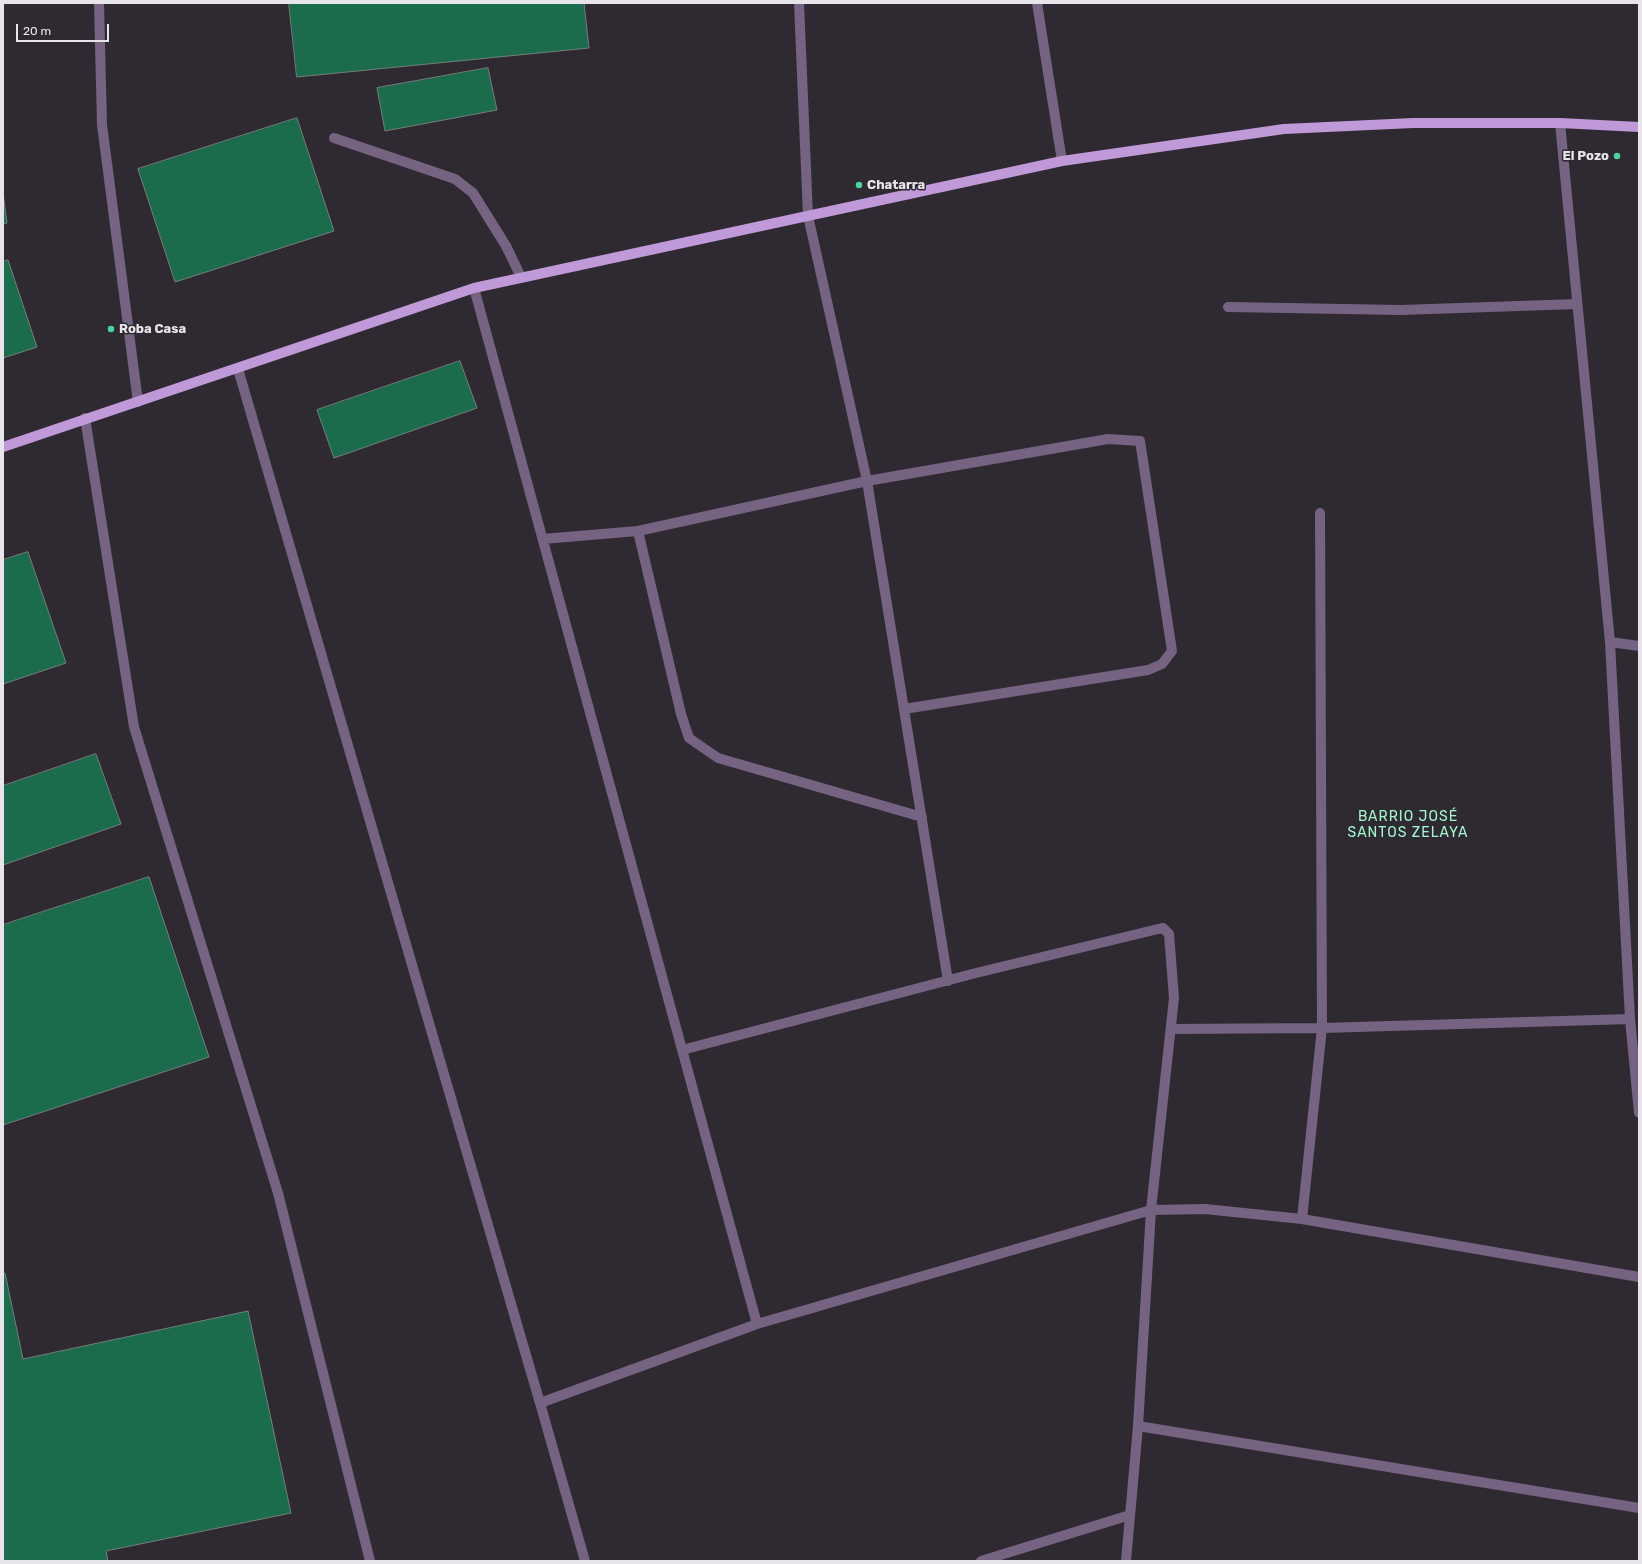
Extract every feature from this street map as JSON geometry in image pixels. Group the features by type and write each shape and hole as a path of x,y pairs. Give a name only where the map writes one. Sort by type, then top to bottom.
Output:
{"main road":[{"path":"3,447 85,418 238,369 474,288 1062,161 1284,129 1413,123 1560,123 1639,128"}],"street":[{"path":"99,3 102,125 138,402"},
{"path":"799,3 808,216 867,481 948,981"},
{"path":"1037,3 1062,161"},
{"path":"1560,123 1610,642 1630,1019 1639,1112"},
{"path":"334,138 455,179 473,193 506,246 521,277"},
{"path":"474,288 757,1324"},
{"path":"1228,307 1401,310 1577,304"},
{"path":"238,369 585,1561"},
{"path":"85,418 134,727 278,1193 370,1561"},
{"path":"543,539 638,531 867,481 1108,439 1140,440 1172,651 1162,664 1148,670 904,709"},
{"path":"1302,1219 1322,1028 1320,513"},
{"path":"638,531 688,738 718,758 922,817"},
{"path":"1610,642 1639,646"},
{"path":"682,1050 948,981 1163,928 1169,934 1174,998 1150,1210 1138,1426 1126,1561"},
{"path":"1171,1029 1322,1028 1630,1019"},
{"path":"540,1404 757,1324 1150,1210 1204,1209 1302,1219 1639,1278"},
{"path":"1138,1426 1639,1508"},
{"path":"981,1561 1130,1515"}],"building":[{"path":"289,3 584,3 589,48 297,77"},
{"path":"488,68 497,110 385,131 377,88"},
{"path":"297,118 334,231 175,282 138,169"},
{"path":"3,193 7,223 3,224"},
{"path":"8,260 37,347 3,358 3,262"},
{"path":"460,361 477,408 334,458 317,410"},
{"path":"28,552 66,663 3,684 3,560"},
{"path":"96,754 121,824 3,865 3,786"},
{"path":"149,877 209,1057 3,1125 3,925"},
{"path":"3,1273 5,1273 23,1359 248,1311 291,1513 106,1551 108,1561 3,1561"}],"place":[{"name":"El Pozo","path":"1617,156"},
{"name":"Chatarra","path":"859,185"},
{"name":"Roba Casa","path":"111,329"}],"district":[{"name":"BARRIO JOSÉ SANTOS ZELAYA","path":"1408,826"}]}
